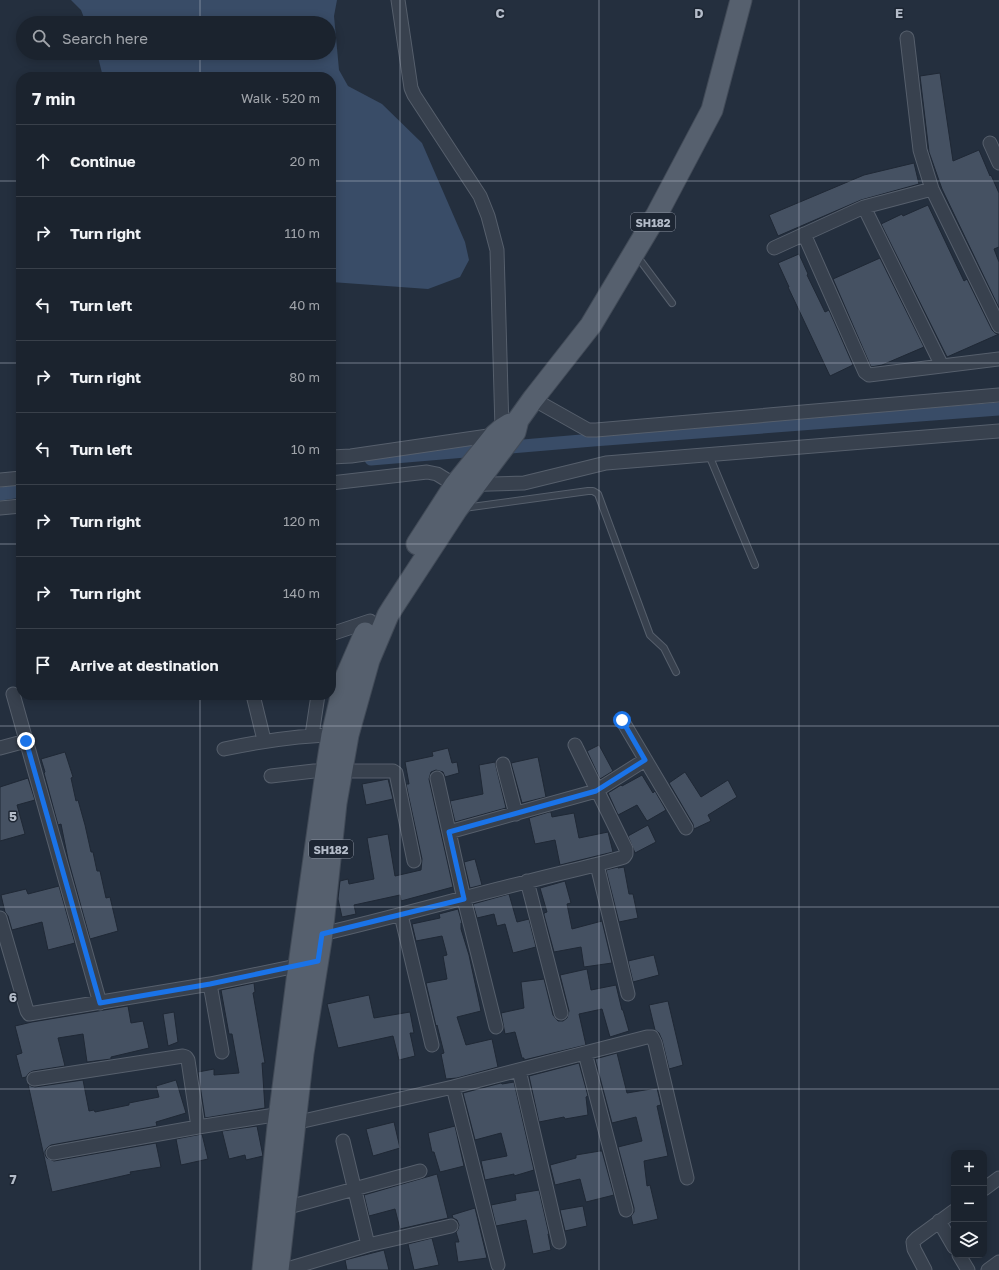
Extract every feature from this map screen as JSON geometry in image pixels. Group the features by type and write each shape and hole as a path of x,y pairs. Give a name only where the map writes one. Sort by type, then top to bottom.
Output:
{"main road":[{"name":"SH182","path":"308,963 322,934 336,803 331,735 345,679 368,643 388,616 457,509 473,476 502,433 533,399 591,325 656,216 712,110 741,0"},
{"name":"SH182","path":"368,643 370,621 440,508 455,485 491,465 502,433"},
{"name":"SH182","path":"263,1270 308,963 334,772"},
{"name":"SH182","path":"278,1270 285,1208 285,1121"}],"street":[{"path":"336,457 351,456 502,433 496,250 494,237 480,196 414,95 411,88 398,0"},
{"path":"907,38 920,150 932,189 999,326"},
{"path":"990,143 999,163"},
{"path":"774,248 864,207 932,189"},
{"path":"864,207 942,366"},
{"path":"804,234 865,372 869,375 999,359"},
{"path":"533,399 588,430 596,430 999,395"},
{"path":"473,476 524,482 606,463 999,431"},
{"path":"336,482 427,472 437,474 455,485"},
{"path":"0,480 16,478"},
{"path":"0,508 16,506"},
{"path":"336,632 370,621"},
{"path":"13,694 100,1003"},
{"path":"254,700 264,740"},
{"path":"224,749 264,740 331,735 320,700"},
{"path":"622,720 686,828"},
{"path":"0,748 26,741"},
{"path":"322,934 624,857 626,854 626,849 596,791 575,745"},
{"path":"449,832 596,791 645,760"},
{"path":"503,764 516,814"},
{"path":"272,776 314,771 393,771 396,773 414,861"},
{"path":"436,778 496,1027"},
{"path":"597,865 628,994"},
{"path":"527,882 561,1013"},
{"path":"401,915 432,1045"},
{"path":"0,918 5,952 29,1014 210,984 308,963"},
{"path":"210,984 222,1052"},
{"path":"53,1153 198,1127 285,1121 453,1087 647,1037 652,1037 655,1044 687,1178"},
{"path":"585,1053 626,1210"},
{"path":"34,1079 182,1056 186,1057 188,1060 198,1127"},
{"path":"519,1070 558,1242"},
{"path":"453,1087 498,1265"},
{"path":"343,1141 368,1245"},
{"path":"285,1208 420,1171"},
{"path":"987,1187 998,1180"},
{"path":"925,1270 914,1249 913,1242 951,1213"},
{"path":"940,1222 951,1242"},
{"path":"284,1270 368,1245 452,1226"},
{"path":"961,1258 968,1270"},
{"path":"988,1270 999,1262"}],"lane":[{"path":"634,253 672,303"},
{"path":"709,455 755,565"},
{"path":"457,509 593,491 598,494 650,635 664,648 676,672"}],"water":[{"path":"71,0 337,0 334,16 83,16 81,10"},
{"path":"336,38 339,70 348,86 382,104 422,143 465,242 469,260 460,277 428,289 336,282 336,72 102,72 99,60 336,60"}],"building":[{"path":"940,73 953,161 979,150 999,193 999,247 994,249 999,262 999,308 942,189 929,152 920,76"},
{"path":"914,163 919,184 861,200 778,236 769,215 864,175"},
{"path":"928,205 964,281 967,279 992,330 999,334 947,357 881,224 902,214 903,216"},
{"path":"799,254 808,274 807,275 825,312 829,310 853,365 830,376 778,263"},
{"path":"880,258 924,347 882,365 871,367 833,279"},
{"path":"599,745 613,771 600,779 587,751"},
{"path":"448,748 452,763 457,762 459,773 445,777 443,772 436,770 431,772 429,779 453,887 401,901 400,895 354,905 356,914 342,917 338,899 340,881 348,879 349,884 374,879 367,838 388,834 395,876 421,870 422,859 406,784 409,784 405,762 433,756 432,752"},
{"path":"65,752 73,777 71,778 76,801 78,800 91,852 93,852 97,871 100,871 106,898 110,897 118,931 90,939 68,859 61,824 58,825 41,759"},
{"path":"538,757 546,797 522,803 511,763"},
{"path":"495,762 506,808 455,822 450,801 483,794 479,765"},
{"path":"685,772 701,797 728,780 737,797 708,815 711,821 694,829 693,824 669,783"},
{"path":"642,775 653,793 655,791 666,810 647,821 637,805 618,815 608,793"},
{"path":"28,778 35,800 17,805 25,834 0,841 0,787"},
{"path":"388,779 393,799 366,805 362,784"},
{"path":"551,812 552,817 574,813 579,838 608,832 613,852 560,865 555,840 535,844 529,818"},
{"path":"648,825 656,842 635,853 628,836"},
{"path":"475,859 482,885 470,888 464,862"},
{"path":"624,867 629,894 633,894 638,918 619,922 606,870"},
{"path":"565,881 571,903 567,904 572,929 602,921 612,963 584,967 581,947 554,952 544,915 544,913 547,912 540,888"},
{"path":"59,886 75,943 48,950 42,922 12,930 8,916 5,912 1,895 26,889 28,894"},
{"path":"509,894 517,922 529,919 536,947 513,953 505,924 497,926 494,914 477,918 473,904"},
{"path":"458,909 462,923 461,929 469,955 481,1011 457,1017 466,1045 492,1039 498,1067 457,1078 446,1079 441,1054 444,1053 426,983 447,979 443,956 447,955 442,936 416,941 412,924 440,918 439,914"},
{"path":"654,955 659,975 633,982 628,961"},
{"path":"587,969 591,990 616,985 629,1031 610,1037 602,1009 579,1014 586,1045 524,1060 524,1058 522,1058 515,1032 505,1034 501,1013 524,1008 521,982 544,979 553,1015 558,1021 563,1021 567,1018 569,1011 560,975"},
{"path":"254,983 255,992 253,993 265,1063 262,1063 265,1108 205,1118 198,1072 214,1069 214,1075 239,1073 232,1034 229,1034 221,990"},
{"path":"369,995 374,1018 410,1012 414,1033 410,1033 415,1056 399,1060 393,1036 338,1048 327,1004"},
{"path":"668,1001 683,1065 669,1069 662,1040 659,1033 655,1030 649,1005"},
{"path":"128,1006 131,1023 143,1021 149,1048 111,1057 111,1059 87,1062 83,1034 58,1038 65,1066 33,1071 26,1077 22,1078 16,1055 22,1053 15,1026"},
{"path":"174,1012 178,1042 168,1046 163,1014"},
{"path":"617,1053 627,1093 657,1088 661,1105 657,1106 668,1156 644,1161 647,1186 650,1185 658,1219 633,1225 631,1216 634,1212 634,1208 618,1147 642,1141 636,1117 612,1123 595,1059"},
{"path":"579,1063 588,1096 586,1097 588,1115 565,1119 564,1117 539,1122 529,1076"},
{"path":"83,1080 89,1111 94,1110 95,1112 159,1097 156,1086 176,1080 186,1113 156,1122 157,1126 51,1145 45,1151 47,1158 54,1161 156,1143 161,1167 130,1172 131,1174 52,1192 28,1084 35,1087"},
{"path":"514,1082 534,1170 514,1176 514,1174 485,1180 481,1161 507,1156 501,1133 475,1140 463,1093 501,1083"},
{"path":"394,1122 400,1148 373,1156 366,1129"},
{"path":"257,1126 263,1156 246,1160 245,1155 229,1159 222,1131"},
{"path":"455,1126 464,1166 440,1172 434,1152 432,1152 428,1133"},
{"path":"202,1134 208,1159 181,1165 176,1139"},
{"path":"602,1151 614,1195 586,1202 580,1179 555,1185 550,1165 576,1158 576,1155"},
{"path":"437,1174 448,1218 400,1229 395,1209 369,1216 364,1195"},
{"path":"539,1190 551,1250 533,1254 526,1220 496,1226 491,1205 516,1200 515,1194"},
{"path":"583,1206 587,1226 565,1231 560,1210"},
{"path":"475,1208 487,1258 458,1262 455,1242 459,1242 456,1232 459,1225 457,1220 453,1218 452,1215"},
{"path":"432,1238 439,1265 414,1270 408,1244"},
{"path":"384,1250 389,1270 347,1270 345,1260"}],"waterway":[{"path":"371,459 593,440 999,409"},
{"path":"0,494 16,492"}],"route":[{"path":"26,741 100,1003 210,984 318,961 322,934 464,899 449,832 596,791 645,760 622,720"}]}
